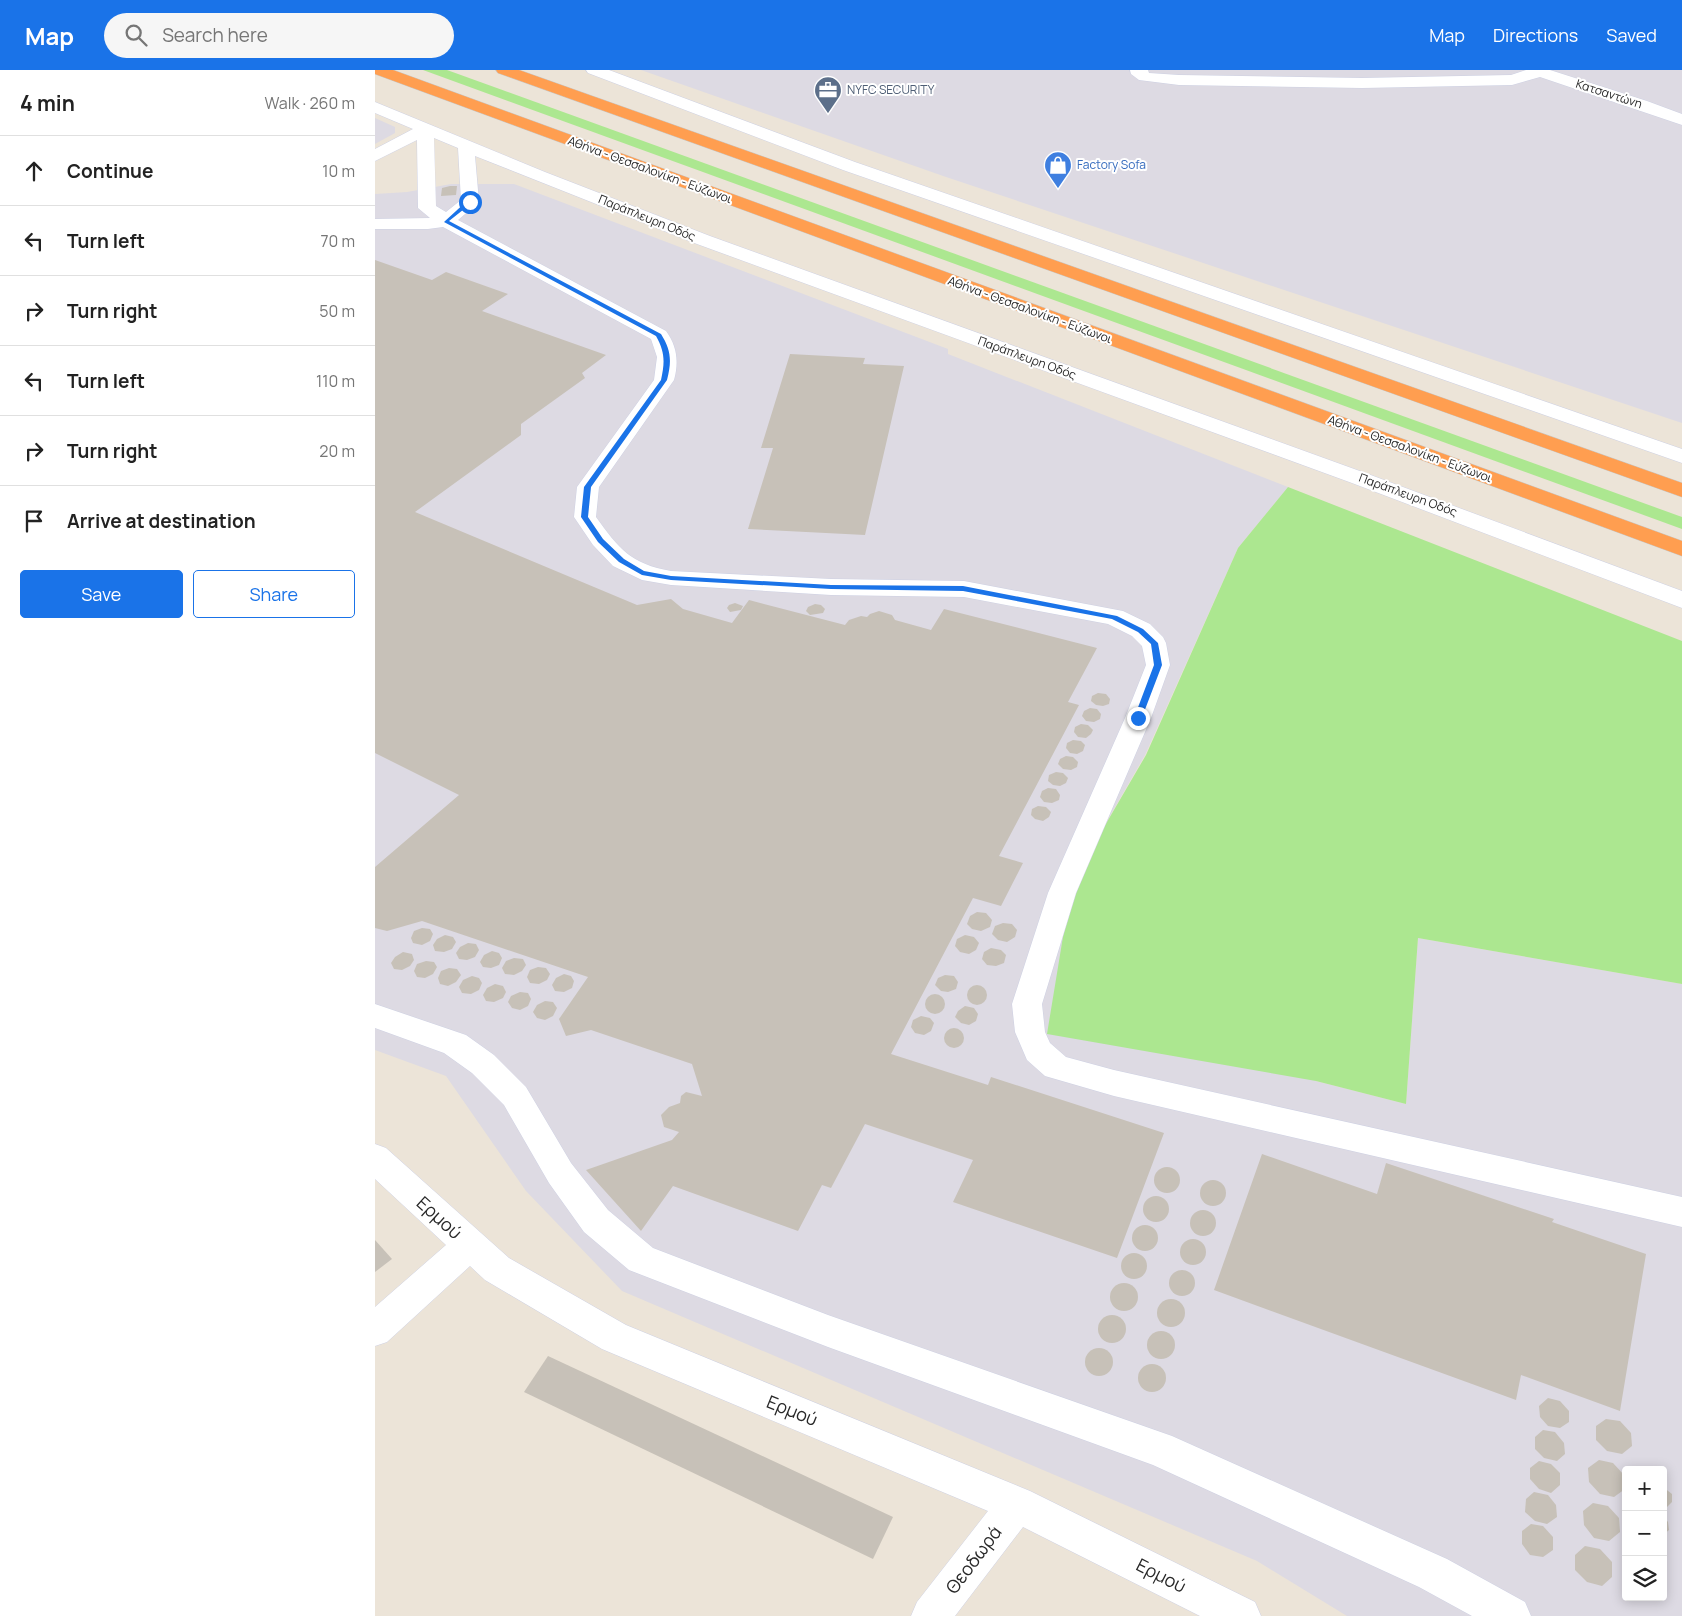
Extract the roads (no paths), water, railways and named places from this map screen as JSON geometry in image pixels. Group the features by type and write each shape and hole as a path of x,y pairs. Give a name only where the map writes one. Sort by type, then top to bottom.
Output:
{"highway":[{"name":"Αθήνα - Θεσσαλονίκη - Εύζωνοι","path":"378,70 1682,549"},
{"path":"504,70 1682,490"}],"street":[{"path":"594,70 849,166 1682,456"},
{"path":"1140,70 1137,71 1145,77 1179,80 1363,83 1513,80 1537,71"},
{"name":"Κατσαντώνη","path":"1537,71 1641,104 1682,120"},
{"name":"Παράπλευρη Οδός","path":"375,107 466,146 751,258 1422,500 1682,600"},
{"path":"375,156 426,129 425,177 427,208 446,221 659,335 666,348 668,363 664,380 587,487 585,517 601,540 621,561 642,573 671,578 831,587 963,589 1114,617 1141,630 1154,643 1158,665 1138,718 1062,893 1027,1004 1030,1032 1038,1051 1056,1067 1114,1083 1496,1168 1682,1212"},
{"path":"375,224 429,224 446,221 470,202 466,146"},
{"path":"375,1016 455,1044 483,1064 515,1096 560,1173 596,1221 641,1259 828,1331 1159,1450 1433,1573 1511,1616"},
{"name":"Ερμού","path":"375,1158 497,1269 615,1337 1017,1504 1241,1616"},
{"path":"375,1330 469,1245"},
{"name":"Θεοδωρά","path":"931,1616 1017,1504"}],"place":[{"name":"NYFC SECURITY","path":"828,114"},
{"name":"Factory Sofa","path":"1058,189"}]}
